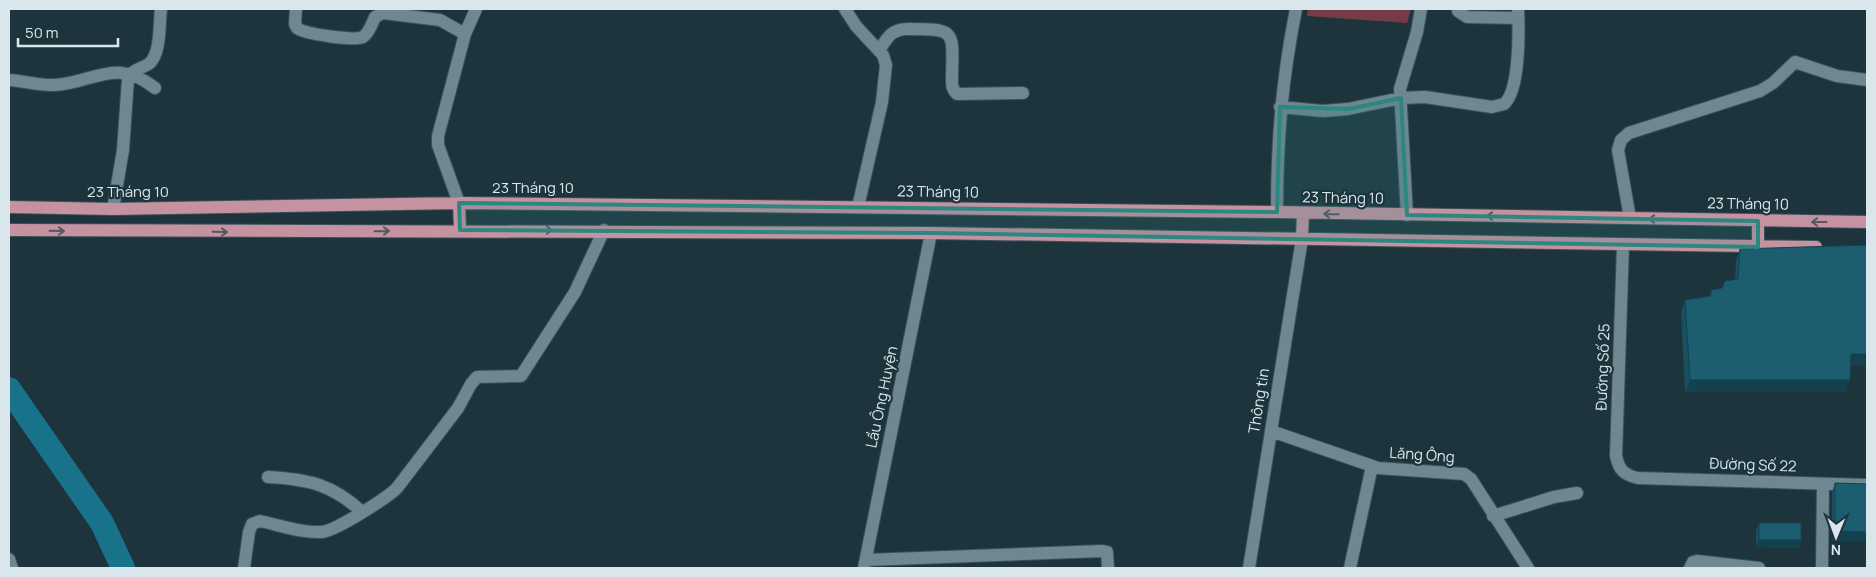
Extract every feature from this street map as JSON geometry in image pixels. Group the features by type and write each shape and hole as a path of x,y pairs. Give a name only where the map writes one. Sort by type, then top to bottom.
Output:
{"main road":[{"name":"23 Tháng 10","path":"9,207 113,209 459,204 858,207 1867,222"},
{"path":"459,204 460,230"},
{"path":"1302,239 1303,213"},
{"path":"1758,221 1758,246"},
{"path":"9,230 238,233 460,230 930,233 1828,247"}],"street":[{"path":"113,209 124,150 126,88 130,74 150,63 154,56 161,9"},
{"path":"296,9 295,24 297,28 313,33 359,38 367,34 375,17 383,13 440,20 465,34"},
{"path":"459,204 438,146 438,136 465,34 476,9"},
{"path":"845,9 856,26 880,51 885,61 886,75 858,207"},
{"path":"1277,212 1280,107 1285,64 1296,9"},
{"path":"1408,215 1401,98 1402,80 1417,32 1421,9"},
{"path":"1280,107 1322,111 1348,109 1401,98 1425,97 1492,107 1504,104 1513,89 1519,33 1518,13 1467,17 1458,9"},
{"path":"880,51 888,36 895,31 942,30 949,33 953,40 952,87 957,94 1023,93"},
{"path":"1630,218 1618,150 1621,140 1629,133 1760,91 1773,83 1795,62 1838,76 1867,80"},
{"path":"9,80 51,85 99,74 130,74 139,76 155,88"},
{"path":"244,568 250,526 255,522 323,532 335,528 388,497 397,488 458,408 477,377 517,378 524,373 575,292 604,230"},
{"name":"Lầu Ông Huyện","path":"865,564 930,233"},
{"name":"Thông tin","path":"1249,568 1302,239"},
{"name":"Đường Số 25","path":"1623,245 1616,456 1620,470 1625,474 1638,478"},
{"name":"Lăng Ông","path":"1271,432 1372,466 1394,470 1464,474 1471,479 1528,568"},
{"path":"1350,568 1372,466"},
{"path":"268,477 289,478 320,485 341,494 362,512"},
{"name":"Đường Số 22","path":"1638,478 1867,485"},
{"path":"1822,568 1823,484"},
{"path":"1493,516 1554,497 1577,493"},
{"path":"865,564 1102,551 1106,552 1108,568"},
{"path":"9,560 12,568"},
{"path":"1690,568 1693,562 1697,561 1759,568"}],"highlighted area":[{"path":"1401,98 1407,215 1758,221 1758,247 931,233 460,230 459,203 1277,212 1280,107 1348,109"}],"shaded area":[{"path":"1308,9 1411,9 1407,23 1307,16"}],"building":[{"path":"1867,245 1867,354 1851,354 1850,380 1690,380 1685,300 1711,296 1711,290 1722,288 1725,281 1738,279 1740,249"},
{"path":"1835,483 1867,484 1867,532 1835,531"},
{"path":"1759,523 1801,523 1801,540 1759,540"}],"waterway":[{"path":"9,389 102,523 123,568"}]}
